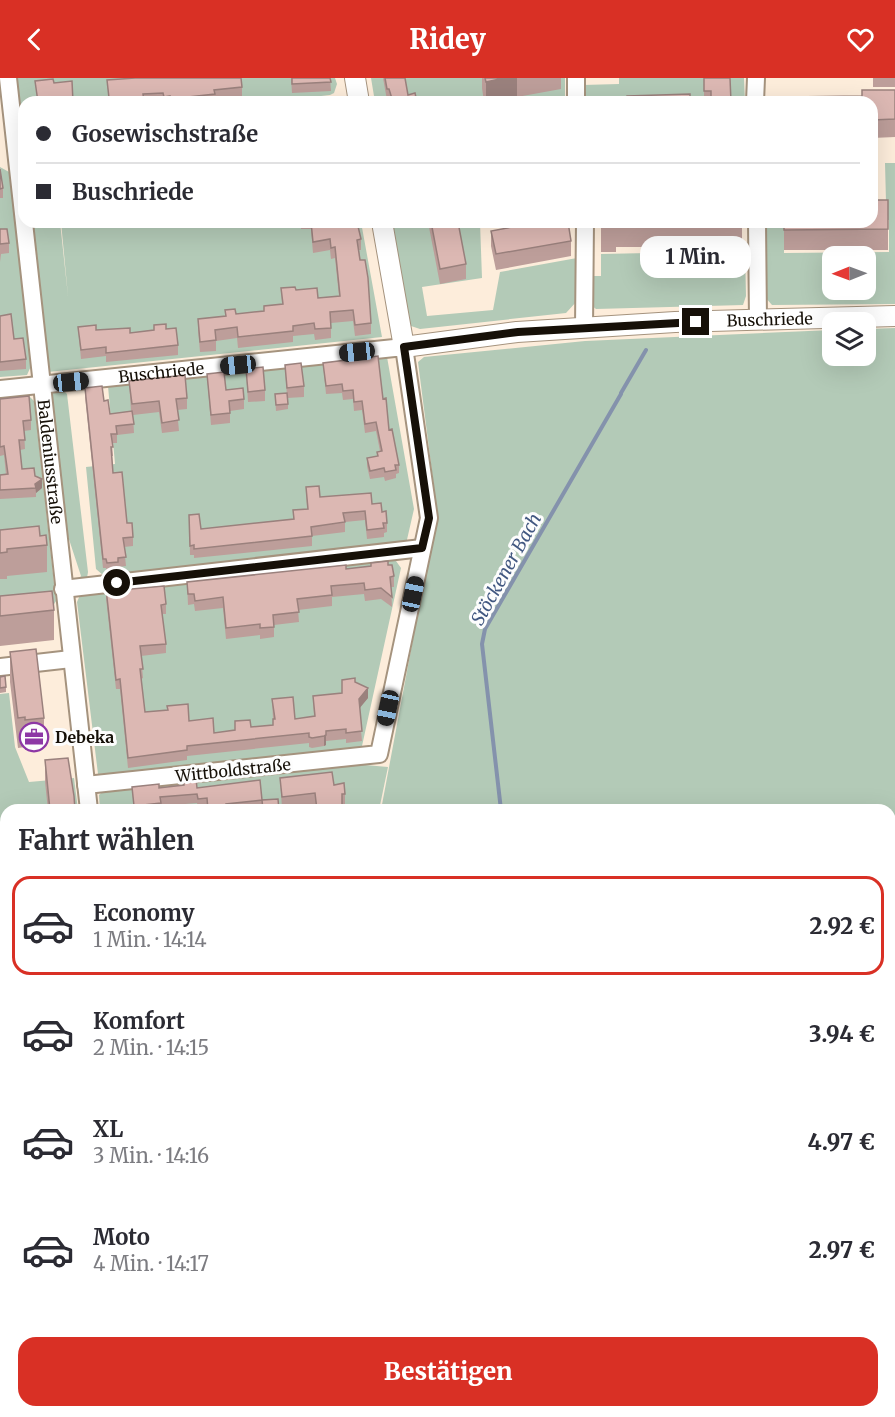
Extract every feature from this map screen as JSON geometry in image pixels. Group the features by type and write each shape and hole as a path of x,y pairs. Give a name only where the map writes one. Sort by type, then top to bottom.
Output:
{"street":[{"name":"Baldeniusstraße","path":"8,78 18,131"},
{"path":"354,96 355,78"},
{"path":"576,78 576,96"},
{"path":"756,78 756,96"},
{"name":"Baldeniusstraße","path":"18,138 8,158 18,227"},
{"name":"Baldeniusstraße","path":"18,228 41,385 52,538 63,589 88,804"},
{"path":"63,589 422,548 429,518 404,347 383,228"},
{"path":"584,328 585,228"},
{"path":"757,228 758,320"},
{"name":"Buschriede","path":"0,389 404,347 518,332 758,320 895,316"},
{"name":"Wittboldstraße","path":"86,785 379,754 422,548"},
{"path":"0,667 71,659"}],"green space":[{"path":"16,78 335,78 337,84 334,93 321,96 18,96 18,98"},
{"path":"371,78 565,78 565,96 374,96"},
{"path":"619,78 744,78 745,96 583,96 583,85 619,84"},
{"path":"885,163 895,163 895,304 772,305 765,297 764,228 784,228 784,253 822,253 822,300 876,300 876,252 889,252 889,220 878,220 878,212 886,202"},
{"path":"0,167 9,172 31,366 27,375 0,377"},
{"path":"33,228 61,228 68,296 62,228 362,228 382,337 48,372"},
{"path":"391,228 480,228 482,278 422,287 427,316 493,310 500,272 577,258 577,301 566,313 420,329 411,326"},
{"path":"745,251 746,296 743,305 596,309 591,305 590,276 601,276 601,254"},
{"path":"895,328 895,804 382,804 437,511 418,362 424,357 585,341 822,330 822,366 876,366 876,329"},
{"path":"387,357 414,509 406,544 104,576 96,569 86,467 115,464 108,386"},
{"path":"64,391 67,394 88,572 84,580 79,579 81,576 65,527 50,392"},
{"path":"28,395 34,401 56,601 53,606 0,615 0,398"},
{"path":"396,561 401,568 362,746 357,750 120,776 113,773 98,774 77,602 80,595"},
{"path":"9,693 15,747 29,782 74,778 77,804 0,804 0,694"},
{"path":"354,764 388,767 380,804 100,804 99,795 103,791"}],"building":[{"path":"241,78 242,87 214,90 215,94 197,96 164,96 163,93 143,94 143,96 109,96 107,80"},
{"path":"292,78 330,78 331,82 292,84"},
{"path":"385,78 405,78 408,95 415,93 416,96 391,96"},
{"path":"485,78 504,78 486,82"},
{"path":"704,78 730,78 731,96 711,96 711,91 704,91"},
{"path":"53,79 54,83 72,81 73,96 37,96 35,81"},
{"path":"862,90 895,90 895,119 878,120 878,96 862,96"},
{"path":"690,94 690,96 627,96"},
{"path":"0,169 3,188 0,189"},
{"path":"878,200 888,200 888,229 784,230 784,228 878,228"},
{"path":"312,228 358,228 361,239 357,240 360,260 365,260 371,323 355,325 353,310 330,312 331,328 315,329 314,323 293,326 293,331 238,337 237,327 215,330 216,340 200,342 198,319 226,316 225,310 235,309 236,314 264,311 264,306 283,304 281,288 295,287 296,290 317,288 318,298 340,296 335,247 331,248 330,239 313,242"},
{"path":"432,228 459,228 466,264 440,269"},
{"path":"507,228 569,228 571,241 496,254 491,231"},
{"path":"0,229 7,229 9,243 0,244"},
{"path":"11,314 14,339 23,338 26,359 0,362 0,316"},
{"path":"166,324 166,329 176,328 178,345 106,353 106,347 81,350 78,327 96,325 96,330 130,328 130,333 154,330 154,325"},
{"path":"378,356 383,399 386,398 389,430 392,429 399,465 395,465 396,470 385,472 384,468 370,471 367,458 378,456 377,452 382,451 376,422 365,424 362,401 354,402 353,390 343,391 342,384 326,386 323,363"},
{"path":"301,363 304,386 287,388 285,365"},
{"path":"263,367 265,390 248,392 246,369"},
{"path":"224,372 226,390 243,388 244,399 229,401 230,413 211,415 207,374"},
{"path":"185,375 187,398 176,399 179,420 162,423 159,401 132,404 129,381"},
{"path":"102,386 104,401 108,400 110,414 132,411 134,424 116,426 117,434 111,434 113,473 122,472 127,523 132,523 133,537 123,538 126,557 118,558 118,562 107,563 106,559 103,559 85,388"},
{"path":"287,393 288,404 276,405 275,394"},
{"path":"29,396 31,420 23,421 25,440 19,440 22,469 34,468 35,476 42,479 35,484 36,488 0,490 0,475 8,474 4,446 0,447 0,399"},
{"path":"319,486 320,497 371,493 372,504 381,503 382,512 386,511 387,523 383,523 384,528 367,530 365,511 343,513 345,522 311,527 312,536 194,549 194,545 190,546 189,515 199,514 201,529 294,519 293,510 308,509 306,487"},
{"path":"39,526 40,536 46,535 47,545 7,549 7,552 0,553 0,530"},
{"path":"388,561 388,565 392,565 394,576 390,577 392,597 381,588 365,590 364,583 331,586 332,595 297,599 299,612 273,615 274,627 260,628 260,624 226,628 223,597 195,601 194,594 188,594 187,582 346,565 346,569"},
{"path":"121,586 121,590 164,586 166,604 161,605 166,644 140,646 145,712 168,710 167,706 188,704 189,721 213,718 214,733 235,730 235,721 250,720 251,727 273,725 273,719 275,719 272,699 293,697 295,719 315,716 313,696 342,693 342,680 355,678 355,682 368,688 359,699 362,731 346,733 346,729 326,731 324,736 312,738 309,737 309,733 187,746 187,750 128,758 120,679 116,680 106,588"},
{"path":"52,591 54,610 0,616 0,596"},
{"path":"36,649 44,718 25,720 25,717 18,718 10,652"},
{"path":"5,676 6,687 0,688 0,677"},
{"path":"68,758 75,804 49,804 45,760"},
{"path":"332,772 334,785 344,783 345,794 342,794 342,804 316,804 315,793 282,797 280,778"},
{"path":"196,779 197,788 260,780 262,800 208,804 207,798 198,799 197,794 160,797 161,803 134,804 132,787 159,784 159,788 184,785 184,781"},
{"path":"278,799 278,804 262,804 262,800"}],"waterway":[{"name":"Stöckener Bach","path":"621,393 646,350"},
{"name":"Stöckener Bach","path":"500,804 482,644 485,629 621,394"}],"place":[{"name":"Debeka","path":"34,737"}],"route":[{"path":"117,583 422,548 429,518 404,347 518,332 696,322"}]}
